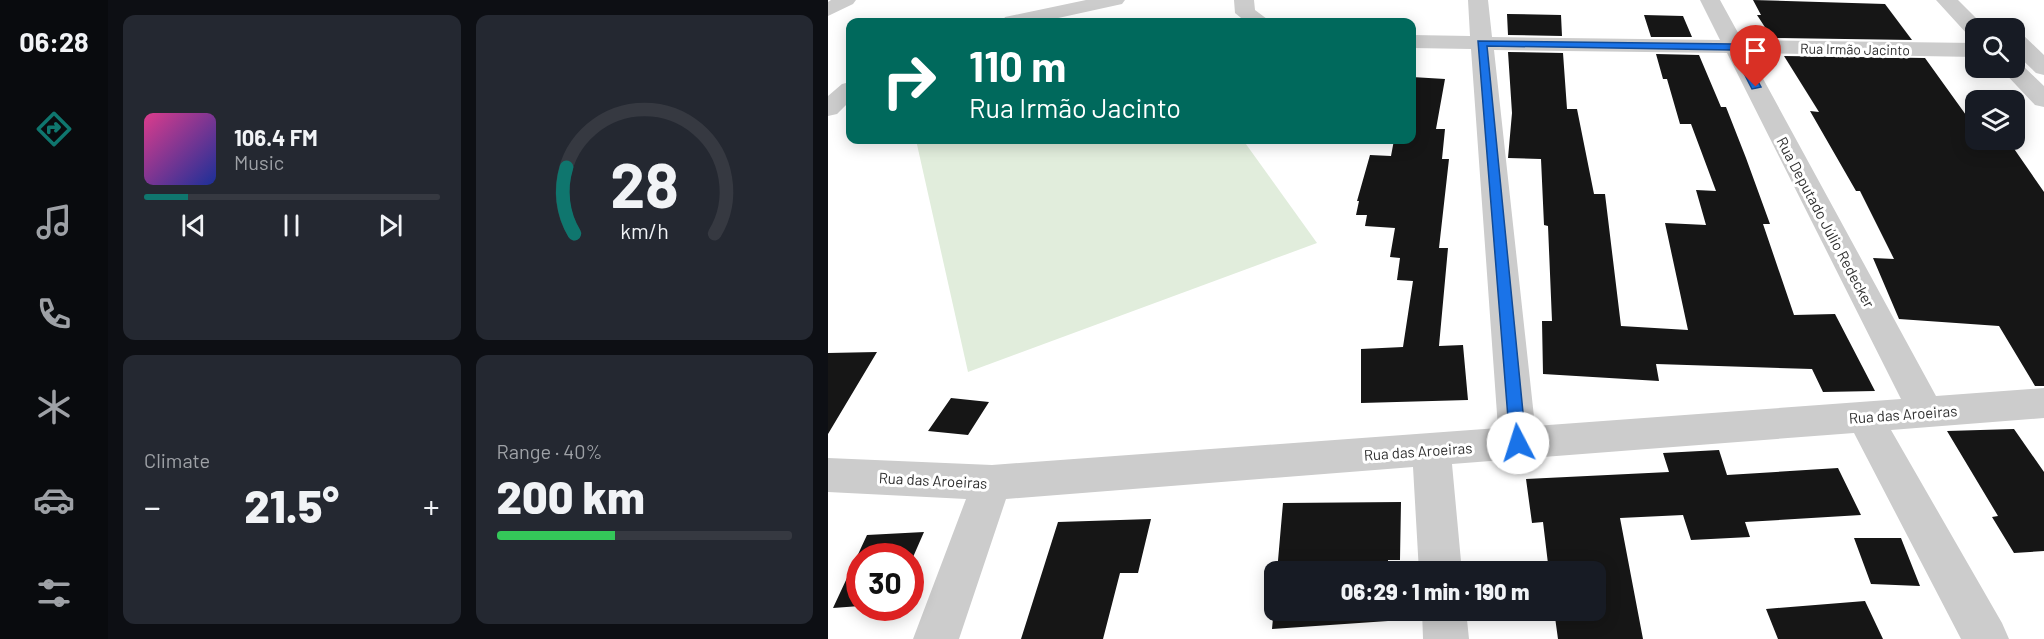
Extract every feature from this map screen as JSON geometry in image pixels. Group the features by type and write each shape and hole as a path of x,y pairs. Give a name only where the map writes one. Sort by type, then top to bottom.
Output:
{"street":[{"path":"828,10 846,0"},
{"path":"1032,18 1115,0"},
{"path":"1226,0 1250,12"},
{"path":"1478,0 1518,443"},
{"name":"Rua Deputado Júlio Redecker","path":"1710,0 1926,412"},
{"path":"1946,0 1965,19"},
{"name":"Rua Irmão Jacinto","path":"1416,42 1965,50"},
{"path":"2025,54 2044,68"},
{"path":"2025,59 2044,100"},
{"path":"828,109 846,93"},
{"name":"Rua das Aroeiras","path":"828,475 992,483 2044,403"},
{"path":"1864,417 1986,639"},
{"path":"1431,450 1440,561"},
{"path":"936,639 992,483"},
{"path":"1445,621 1446,639"}],"green space":[{"path":"917,144 1246,144 1317,243 968,372"}],"building":[{"path":"1753,0 1885,4 1912,40 1772,38 1757,15 1761,15"},
{"path":"1507,14 1561,15 1562,36 1508,35"},
{"path":"1644,15 1683,16 1692,37 1651,37"},
{"path":"1508,52 1563,53 1567,109 1577,109 1594,194 1605,194 1621,326 1688,330 1665,223 1706,225 1696,190 1716,191 1691,124 1680,124 1667,79 1663,79 1656,54 1699,55 1721,107 1726,107 1746,158 1770,224 1763,224 1794,315 1835,314 1875,391 1823,392 1812,369 1656,364 1659,381 1543,374 1542,321 1552,321 1548,226 1544,225 1541,159 1508,158 1512,113"},
{"path":"1784,56 1925,58 1965,114 1965,150 2015,150 2044,192 2044,386 2035,386 1999,326 1899,319 1873,258 1894,259 1860,191 1856,191 1810,111 1819,112"},
{"path":"1416,77 1445,79 1436,129 1445,129 1442,159 1449,159 1439,248 1448,248 1439,346 1463,345 1468,400 1361,403 1361,349 1403,347 1413,281 1397,280 1400,258 1390,257 1395,228 1365,226 1367,215 1356,215 1359,201 1357,201 1370,155 1391,156 1393,144 1416,144"},
{"path":"877,352 828,434 828,353"},
{"path":"951,398 989,402 968,435 928,431"},
{"path":"2014,429 2044,472 2044,551 2014,553 1992,517 1998,516 1947,431"},
{"path":"1719,450 1727,475 1838,468 1861,515 1745,522 1750,537 1691,540 1683,515 1620,518 1643,639 1558,639 1556,621 1606,621 1606,561 1548,561 1543,522 1532,523 1526,479 1669,472 1663,453"},
{"path":"1401,502 1400,560 1278,561 1283,503"},
{"path":"1151,519 1138,573 1120,573 1103,639 1021,639 1058,522"},
{"path":"924,532 919,543 863,543 867,535"},
{"path":"1854,538 1901,538 1920,586 1871,584"},
{"path":"846,580 846,607 833,608"},
{"path":"1865,601 1883,639 1778,639 1766,609"},
{"path":"1273,621 1388,621 1272,629"}],"route":[{"path":"1518,443 1482,43 1735,47 1756,87"}]}
